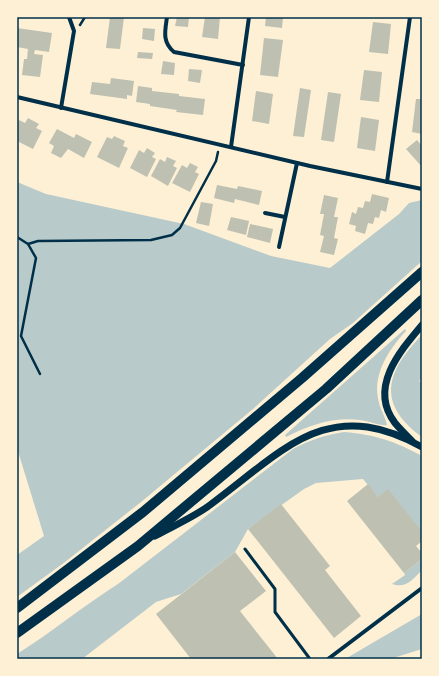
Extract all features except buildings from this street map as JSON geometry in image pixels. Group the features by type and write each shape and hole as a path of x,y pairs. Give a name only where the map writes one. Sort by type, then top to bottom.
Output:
{"main road":[{"path":"17,608 144,512 302,378 422,272"},
{"path":"17,633 138,546 326,389 422,300"}],"street":[{"path":"61,108 74,30 69,17"},
{"path":"167,17 165,40 174,52 243,65"},
{"path":"231,148 249,17"},
{"path":"387,182 410,17"},
{"path":"17,97 297,163 422,189"},
{"path":"279,247 297,163"},
{"path":"265,213 286,217"},
{"path":"415,443 394,422 388,408 385,383 389,369 422,325"},
{"path":"138,546 209,506 271,457 307,435 335,426 355,426 385,431 422,447"},
{"path":"328,659 422,588"}],"lane":[{"path":"245,549 275,590 274,612 310,659"}],"path":[{"path":"28,244 38,241 151,240 172,235 180,228 216,161 219,145"},
{"path":"17,237 28,244 36,258 21,336 40,374"}],"shaded area":[{"path":"17,182 46,194 184,224 271,256 330,268 399,214 409,203 422,200 422,261 353,323 330,339 253,409 141,502 65,562 17,597 17,555 44,536 17,448"},
{"path":"405,329 406,331 394,345 384,362 378,379 377,389 379,402 387,425 350,419 331,421 304,429 286,437 285,435"},
{"path":"422,335 422,378 419,381 422,384 422,437 407,424 398,412 392,400 391,387 394,375 400,362"},
{"path":"344,432 376,437 403,446 422,456 422,532 378,497 363,479 316,483 304,489 248,529 235,552 181,594 156,602 82,659 17,659 17,654 118,584 293,449 318,438"},
{"path":"422,559 422,570 412,580 401,585 392,584 405,575 404,573"},
{"path":"422,614 422,649 390,659 345,659"}]}
